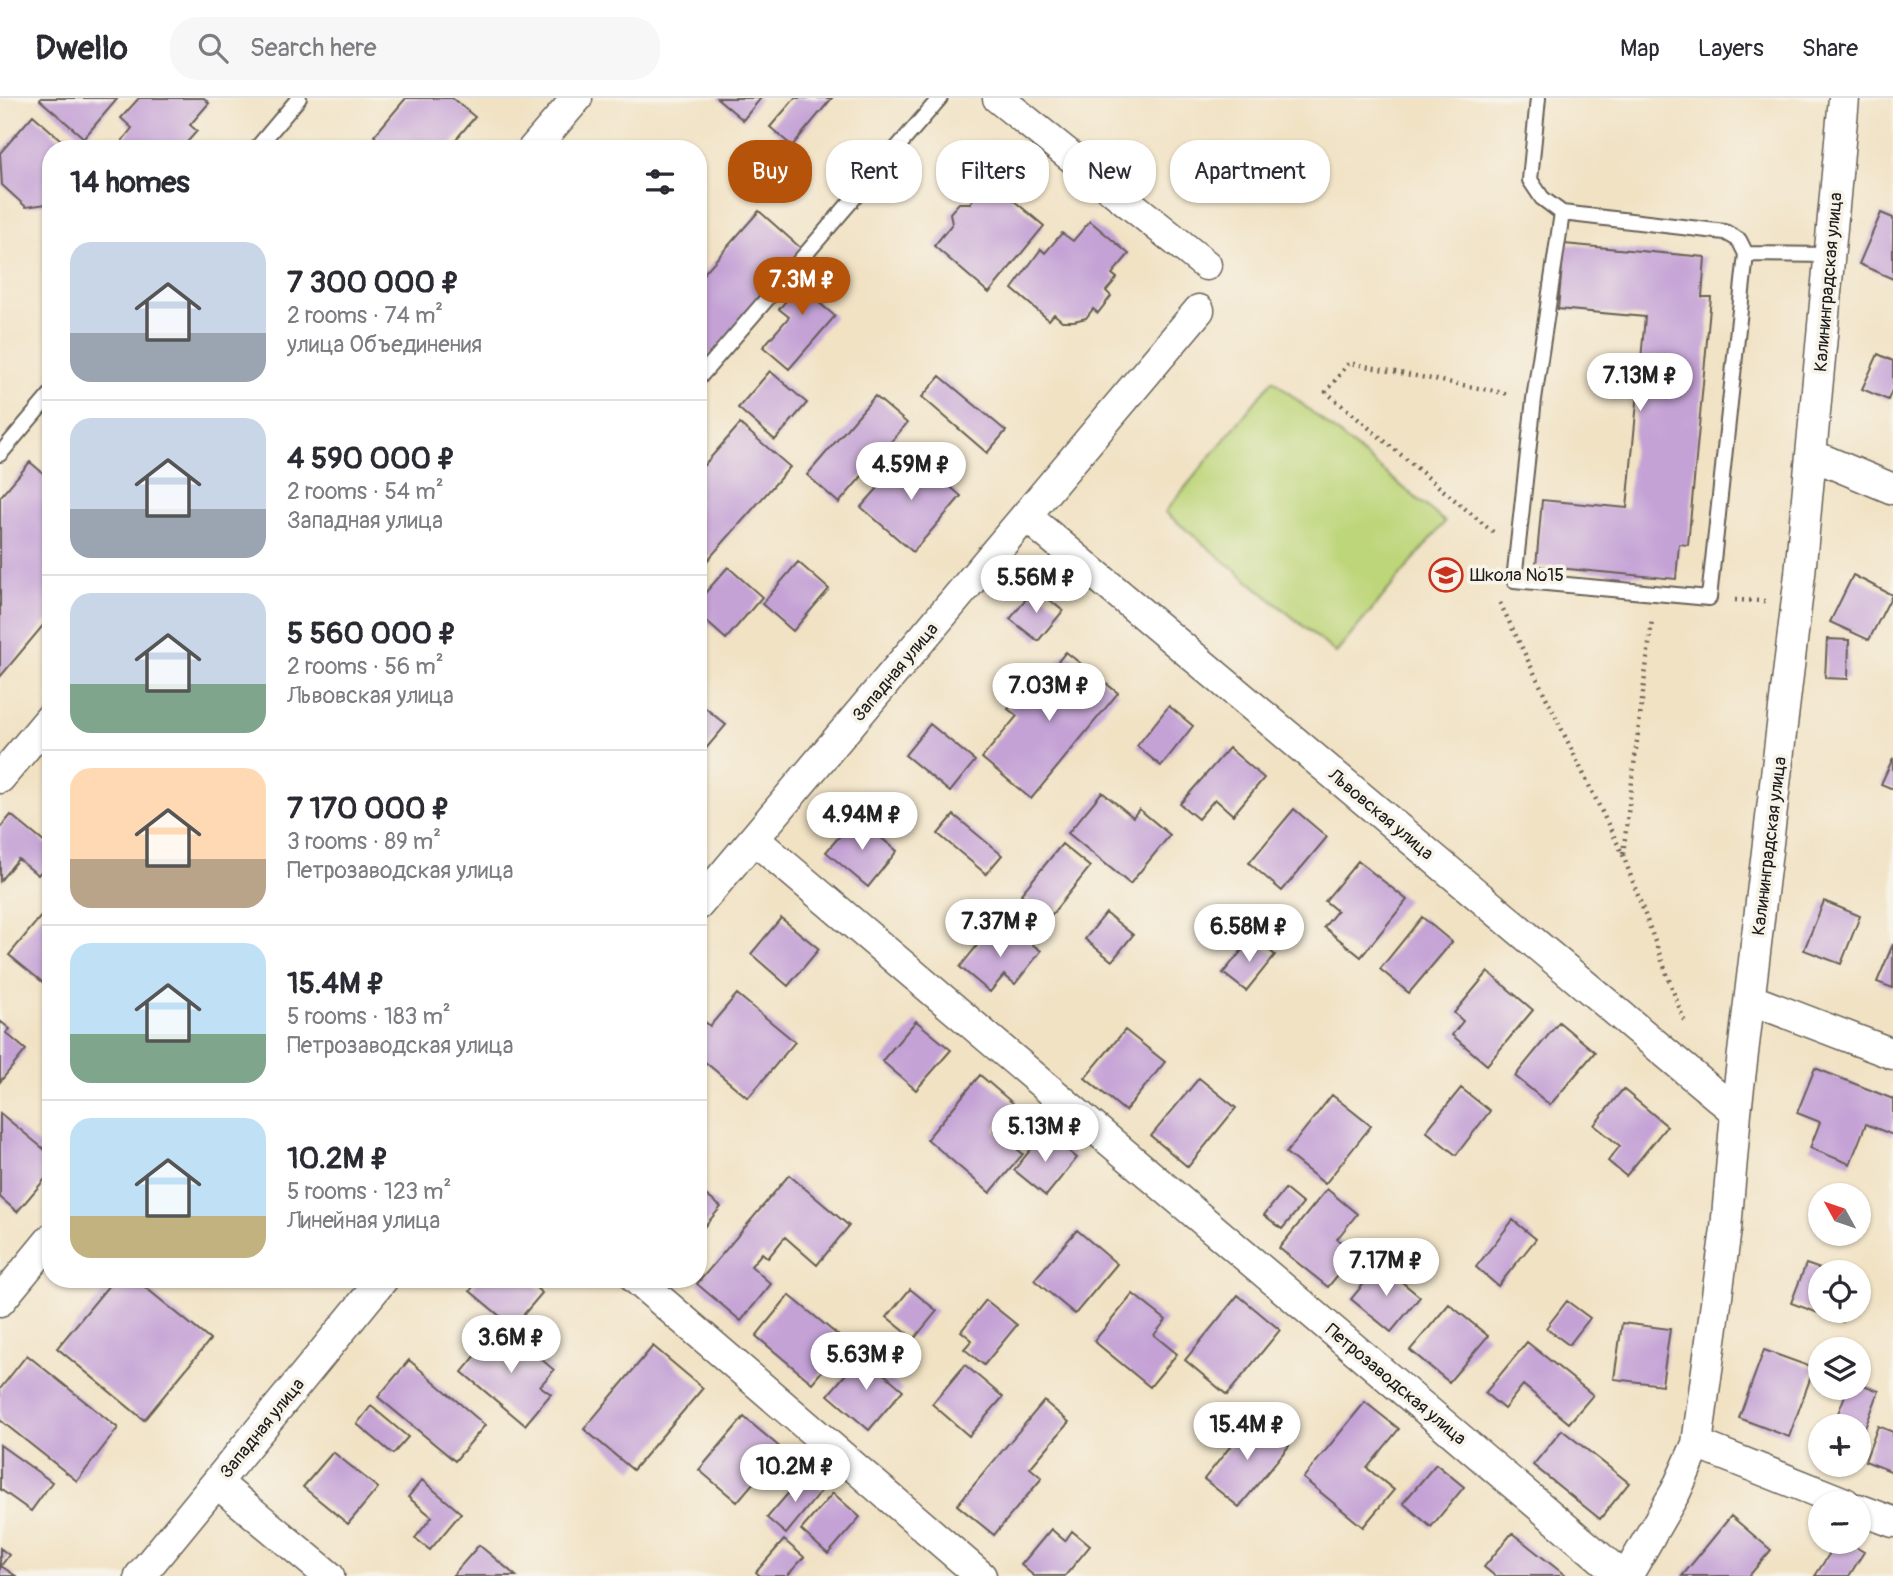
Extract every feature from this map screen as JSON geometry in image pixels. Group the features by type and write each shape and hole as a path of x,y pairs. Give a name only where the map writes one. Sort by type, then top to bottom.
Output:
{"street":[{"path":"541,140 577,98"},
{"path":"998,98 1206,265"},
{"name":"Калининградская улица","path":"1624,1576 1676,1491 1697,1444 1726,1229 1736,1112 1752,1000 1812,455 1844,98"},
{"name":"Западная улица","path":"707,894 1199,310"},
{"path":"1812,455 1893,489"},
{"name":"Львовская улица","path":"1026,516 1736,1112"},
{"path":"0,778 42,728"},
{"name":"Петрозаводская улица","path":"754,839 1624,1576"},
{"path":"1752,1000 1893,1054"},
{"path":"0,1301 42,1250"},
{"name":"Западная улица","path":"140,1576 376,1288"},
{"path":"646,1288 981,1576"},
{"path":"1697,1444 1815,1491"},
{"path":"217,1483 329,1576"},
{"path":"1871,1513 1893,1522"}],"lane":[{"path":"264,140 299,98"},
{"path":"707,369 940,98"},
{"path":"1538,98 1530,180 1542,198 1562,213 1725,232 1739,240 1746,254 1709,598 1514,580 1534,399 1562,213"},
{"path":"1746,254 1830,255"},
{"path":"0,454 42,405"}],"path":[{"path":"1517,534 1493,532 1326,392 1349,363 1534,399"},
{"path":"1491,542 1493,532"},
{"path":"1623,855 1655,593"},
{"path":"1709,598 1769,601"},
{"path":"1498,599 1623,855 1687,1031"}],"green space":[{"path":"1273,380 1445,522 1336,653 1165,512"}],"building":[{"path":"118,98 84,138 40,100"},
{"path":"139,98 204,98 209,103 190,125 197,131 189,140 123,140 132,128 121,118"},
{"path":"406,98 452,98 475,117 455,140 379,140 374,136"},
{"path":"717,98 761,98 743,120"},
{"path":"795,98 832,98 797,140 785,140 770,127"},
{"path":"33,115 61,140 42,140 42,205 26,207 2,185 0,153"},
{"path":"959,203 1016,203 1044,226 989,293 934,246 952,224 950,213"},
{"path":"759,211 803,250 707,360 707,270"},
{"path":"1881,213 1893,218 1893,279 1859,264"},
{"path":"1090,221 1129,254 1112,274 1117,278 1106,291 1111,296 1098,313 1093,309 1086,318 1074,321 1062,321 1054,314 1049,320 1012,289 1041,249 1045,253 1062,233 1073,241"},
{"path":"1564,244 1705,257 1702,297 1711,297 1688,545 1679,544 1676,579 1536,566 1542,500 1627,508 1645,317 1558,309"},
{"path":"820,261 837,276 817,301 835,316 789,369 763,347 789,317 779,309"},
{"path":"1878,354 1893,361 1893,388 1888,400 1862,389"},
{"path":"770,371 807,403 775,440 738,408"},
{"path":"940,376 1006,431 987,453 922,397"},
{"path":"875,396 907,423 839,503 807,475"},
{"path":"740,424 790,467 707,561 707,462"},
{"path":"910,452 961,496 913,552 861,507"},
{"path":"30,462 42,472 42,627 0,677 0,497"},
{"path":"798,562 829,589 793,631 762,604"},
{"path":"728,567 762,597 726,639 707,622 707,591"},
{"path":"1853,575 1892,595 1869,640 1830,622"},
{"path":"1035,588 1063,611 1038,641 1010,619"},
{"path":"1827,639 1849,640 1848,679 1825,678"},
{"path":"1066,652 1118,693 1031,799 982,758 1017,716 1008,709 1042,667 1049,672"},
{"path":"1169,706 1193,726 1161,766 1137,746"},
{"path":"707,709 726,725 707,747"},
{"path":"930,724 975,761 950,792 905,755"},
{"path":"1229,748 1264,778 1233,815 1215,799 1198,819 1180,804"},
{"path":"1893,758 1893,789 1881,784"},
{"path":"1102,792 1133,817 1139,809 1170,835 1130,884 1068,833"},
{"path":"1294,809 1327,837 1282,891 1249,863"},
{"path":"11,815 42,841 42,870 38,875 18,859 0,881 0,828"},
{"path":"954,815 1002,855 986,874 938,834"},
{"path":"856,817 897,851 868,887 826,852"},
{"path":"1062,844 1090,867 1049,918 1021,894"},
{"path":"1358,861 1407,900 1361,957 1324,927 1337,911 1325,901"},
{"path":"1824,901 1860,916 1841,964 1804,950"},
{"path":"1106,913 1133,935 1112,961 1085,939"},
{"path":"42,915 42,982 9,955"},
{"path":"1422,917 1452,942 1409,993 1380,969"},
{"path":"781,918 819,949 788,986 751,954"},
{"path":"1010,927 1041,951 1015,984 1004,975 990,992 960,967 988,932 999,941"},
{"path":"1253,937 1275,955 1246,991 1223,973"},
{"path":"1893,944 1893,988 1877,982"},
{"path":"1488,972 1533,1010 1487,1065 1452,1035 1463,1021 1454,1013"},
{"path":"737,994 795,1042 748,1098 707,1064 707,1024 710,1026"},
{"path":"0,1021 10,1029 6,1033 26,1050 0,1082"},
{"path":"916,1021 951,1050 916,1090 882,1061"},
{"path":"1559,1022 1595,1052 1550,1105 1515,1076"},
{"path":"1125,1030 1165,1062 1125,1111 1085,1078"},
{"path":"1815,1068 1893,1099 1893,1135 1866,1124 1850,1164 1810,1148 1820,1122 1797,1113"},
{"path":"980,1075 1015,1105 994,1130 1023,1154 990,1193 927,1139"},
{"path":"1199,1078 1236,1108 1188,1167 1151,1136"},
{"path":"1461,1088 1490,1111 1456,1155 1426,1131"},
{"path":"1623,1089 1667,1126 1626,1176 1608,1161 1620,1146 1594,1125"},
{"path":"1332,1095 1371,1126 1325,1184 1286,1153"},
{"path":"0,1113 42,1148 42,1183 17,1212 0,1197"},
{"path":"1045,1132 1077,1158 1046,1196 1014,1170"},
{"path":"789,1175 849,1226 817,1265 785,1237 768,1258 762,1253 751,1266 771,1284 741,1321 702,1288 707,1288 707,1272"},
{"path":"1285,1189 1303,1204 1282,1229 1264,1215"},
{"path":"1327,1189 1357,1214 1337,1239 1355,1254 1328,1287 1279,1248"},
{"path":"707,1196 721,1207 707,1223"},
{"path":"1513,1220 1536,1239 1498,1286 1476,1267"},
{"path":"1077,1230 1117,1264 1075,1314 1034,1280"},
{"path":"1380,1264 1420,1297 1391,1332 1351,1299"},
{"path":"1806,1264 1808,1265 1808,1309 1791,1303"},
{"path":"107,1288 146,1288 210,1340 144,1420 57,1348"},
{"path":"472,1288 536,1288 542,1293 513,1327 470,1291"},
{"path":"910,1289 937,1311 914,1339 887,1317"},
{"path":"1133,1294 1166,1320 1154,1335 1177,1354 1150,1387 1094,1341"},
{"path":"789,1295 846,1342 812,1383 756,1336"},
{"path":"1238,1295 1280,1330 1227,1395 1185,1360"},
{"path":"986,1300 1017,1325 984,1365 964,1349 972,1340 961,1331"},
{"path":"1567,1301 1590,1318 1569,1345 1546,1328"},
{"path":"1449,1304 1488,1336 1449,1382 1410,1350"},
{"path":"1622,1323 1670,1329 1662,1385 1614,1379"},
{"path":"501,1325 554,1370 540,1386 551,1394 525,1425 462,1372"},
{"path":"1527,1342 1593,1395 1569,1423 1523,1385 1504,1409 1485,1393"},
{"path":"653,1346 703,1388 633,1470 584,1429"},
{"path":"1764,1350 1808,1366 1808,1385 1789,1437 1739,1418"},
{"path":"27,1355 118,1428 77,1481 0,1420 0,1389"},
{"path":"862,1355 903,1390 869,1430 828,1395"},
{"path":"409,1360 485,1425 455,1461 378,1397"},
{"path":"965,1365 1003,1397 969,1436 932,1404"},
{"path":"1871,1388 1879,1391 1870,1414 1838,1414 1843,1400 1871,1400"},
{"path":"1044,1401 1069,1422 1030,1468 1042,1478 994,1535 957,1505"},
{"path":"1365,1402 1399,1429 1367,1468 1394,1490 1363,1527 1303,1478"},
{"path":"371,1406 408,1437 393,1454 357,1424"},
{"path":"744,1417 782,1449 737,1502 699,1470"},
{"path":"1254,1417 1289,1446 1239,1507 1204,1479"},
{"path":"1878,1426 1893,1432 1893,1472 1871,1463 1871,1445"},
{"path":"1562,1430 1629,1483 1600,1519 1533,1465"},
{"path":"0,1445 52,1482 31,1511 0,1489"},
{"path":"333,1452 378,1488 348,1524 303,1487"},
{"path":"1436,1464 1464,1487 1431,1527 1403,1503"},
{"path":"804,1475 822,1490 786,1534 767,1518"},
{"path":"422,1480 461,1513 430,1550 415,1538 432,1517 408,1497"},
{"path":"833,1493 860,1517 828,1554 801,1530"},
{"path":"1731,1516 1771,1550 1749,1576 1682,1576"},
{"path":"1051,1529 1065,1541 1072,1531 1090,1546 1065,1576 1034,1576 1021,1565"},
{"path":"1512,1533 1566,1576 1495,1576 1484,1567"},
{"path":"784,1540 804,1557 787,1576 760,1576 756,1572"},
{"path":"479,1545 516,1576 452,1576"},
{"path":"0,1548 9,1555 1,1566 16,1576 0,1576"},
{"path":"1829,1554 1863,1554 1849,1576 1815,1576"}],"place":[{"name":"Школа №15","path":"1446,575"}]}
